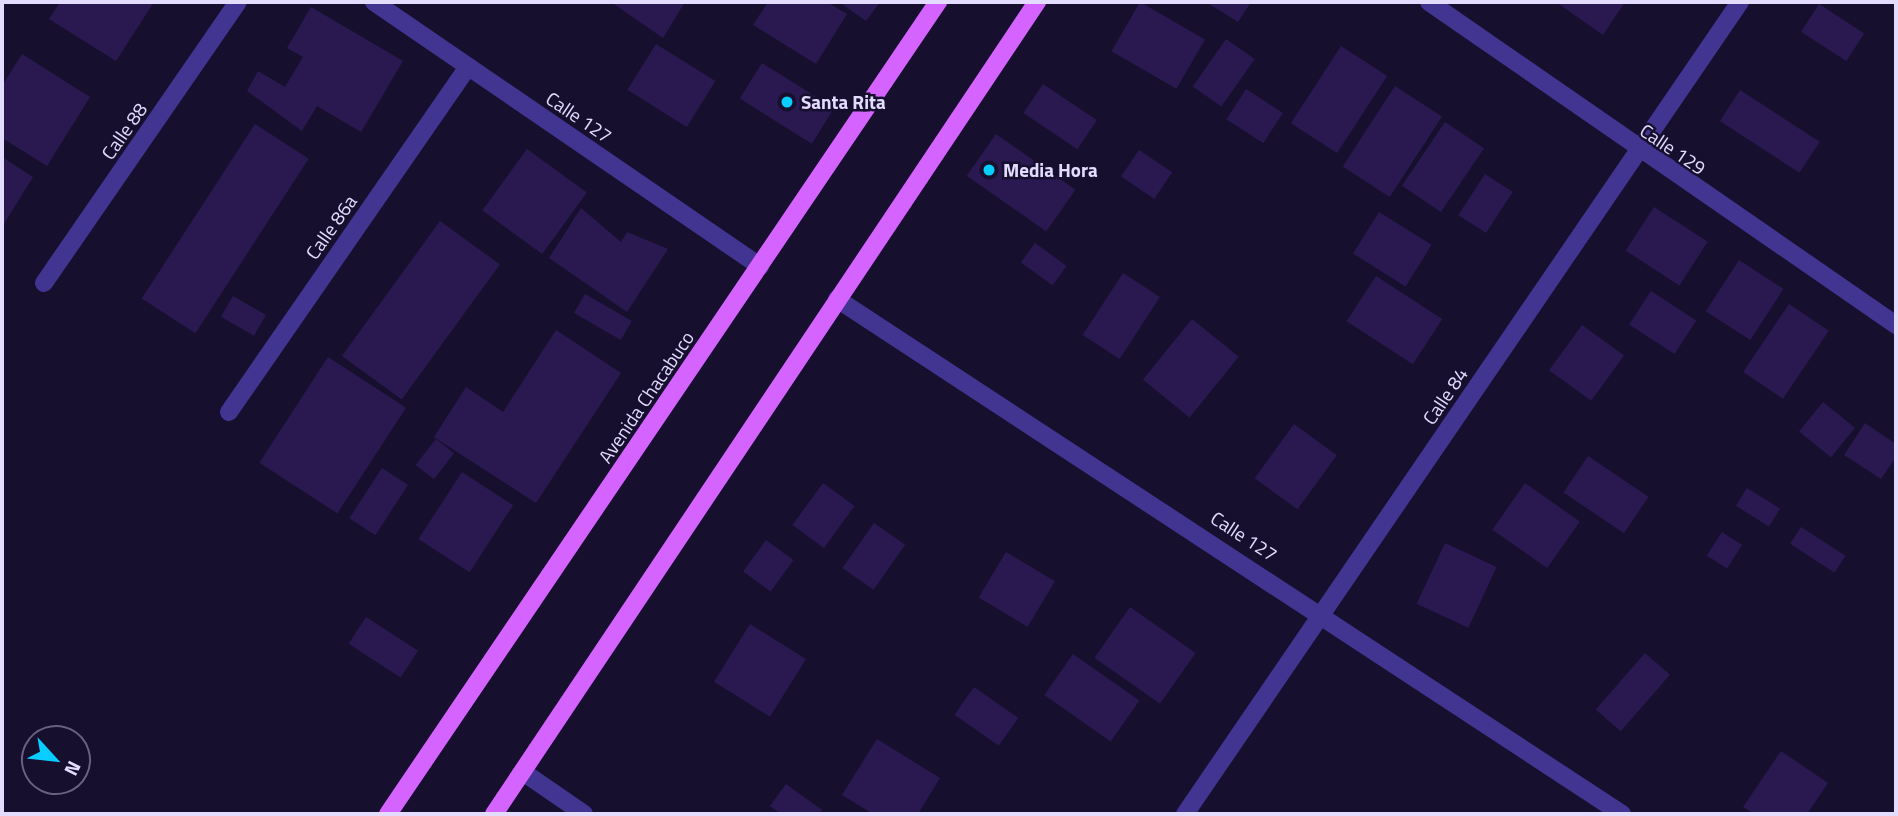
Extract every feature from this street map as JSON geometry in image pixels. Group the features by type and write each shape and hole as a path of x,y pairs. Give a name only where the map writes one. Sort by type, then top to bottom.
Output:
{"main road":[{"name":"Avenida Chacabuco","path":"388,814 938,2"},
{"path":"494,814 1037,2"}],"street":[{"name":"Calle 88","path":"44,284 238,2"},
{"name":"Calle 127","path":"374,2 760,266"},
{"name":"Calle 129","path":"1429,2 1638,151 1896,325"},
{"name":"Calle 84","path":"1185,814 1740,2"},
{"name":"Calle 86a","path":"229,412 468,67"},
{"name":"Calle 127","path":"837,299 1322,613 1622,814"},
{"path":"523,772 584,814"}],"building":[{"path":"60,2 154,2 116,61 49,19"},
{"path":"611,2 685,2 663,38"},
{"path":"768,2 827,2 847,14 816,64 753,25"},
{"path":"839,2 880,2 866,21"},
{"path":"1140,2 1205,40 1176,89 1112,51"},
{"path":"1206,2 1251,2 1238,22"},
{"path":"1556,2 1625,2 1603,35"},
{"path":"1819,4 1864,33 1846,61 1801,32"},
{"path":"311,7 403,61 361,132 317,106 302,131 247,91 258,71 285,87 303,57 287,48"},
{"path":"1226,39 1255,59 1221,107 1193,87"},
{"path":"656,44 715,81 687,127 627,90"},
{"path":"1341,46 1387,76 1337,153 1291,123"},
{"path":"22,54 90,97 47,166 2,138 2,86"},
{"path":"762,63 834,108 812,144 740,99"},
{"path":"1043,84 1097,120 1077,149 1023,113"},
{"path":"1395,86 1442,116 1390,197 1343,167"},
{"path":"1246,89 1283,113 1263,143 1226,119"},
{"path":"1740,90 1820,142 1800,173 1720,121"},
{"path":"1445,122 1484,148 1441,212 1402,186"},
{"path":"255,124 309,159 195,333 142,298"},
{"path":"996,134 1075,190 1046,231 967,176"},
{"path":"527,149 587,192 542,254 482,210"},
{"path":"1139,150 1172,172 1154,199 1121,177"},
{"path":"2,157 33,177 2,227"},
{"path":"1485,174 1513,192 1486,233 1458,215"},
{"path":"1654,207 1708,242 1679,285 1626,251"},
{"path":"581,208 621,242 627,232 668,249 627,312 549,258"},
{"path":"1379,212 1432,245 1406,286 1353,254"},
{"path":"440,221 500,264 402,400 342,356"},
{"path":"1035,243 1067,266 1052,285 1021,262"},
{"path":"1739,260 1783,289 1750,340 1706,311"},
{"path":"1123,273 1160,297 1120,359 1083,335"},
{"path":"1376,276 1442,319 1413,364 1347,321"},
{"path":"1651,291 1696,320 1675,354 1629,325"},
{"path":"585,294 632,321 621,340 574,313"},
{"path":"233,296 266,315 254,336 221,317"},
{"path":"1789,304 1829,331 1783,399 1743,372"},
{"path":"1192,319 1239,357 1190,417 1143,380"},
{"path":"1582,325 1624,356 1591,401 1549,370"},
{"path":"556,330 621,373 536,503 434,437 466,387 503,412"},
{"path":"328,357 406,408 337,513 259,463"},
{"path":"1823,402 1855,428 1831,457 1799,432"},
{"path":"1865,423 1896,444 1896,457 1881,479 1844,455"},
{"path":"1294,424 1337,455 1297,509 1255,478"},
{"path":"436,439 454,453 434,479 416,465"},
{"path":"1588,456 1649,497 1624,533 1563,492"},
{"path":"382,468 408,485 375,535 349,518"},
{"path":"462,472 513,505 470,572 418,539"},
{"path":"823,483 855,506 824,548 792,525"},
{"path":"1525,483 1580,521 1547,568 1492,530"},
{"path":"1747,488 1780,509 1769,526 1736,506"},
{"path":"874,523 905,545 874,590 842,568"},
{"path":"1801,527 1845,556 1835,573 1790,544"},
{"path":"1722,532 1742,545 1727,569 1707,555"},
{"path":"766,540 794,560 771,592 743,572"},
{"path":"1445,543 1497,567 1468,628 1417,604"},
{"path":"1006,552 1055,581 1028,627 979,597"},
{"path":"1130,607 1196,653 1160,704 1094,658"},
{"path":"366,617 418,651 401,678 349,644"},
{"path":"750,624 806,659 770,717 714,682"},
{"path":"1645,653 1670,675 1621,731 1596,710"},
{"path":"1073,654 1139,700 1111,741 1044,695"},
{"path":"974,687 1018,718 999,746 954,715"},
{"path":"877,739 940,778 918,814 873,814 842,795"},
{"path":"1781,751 1828,783 1807,814 1754,814 1743,807"},
{"path":"786,784 822,810 819,814 781,814 770,806"}],"place":[{"name":"Santa Rita","path":"787,102"},
{"name":"Media Hora","path":"989,170"}]}
